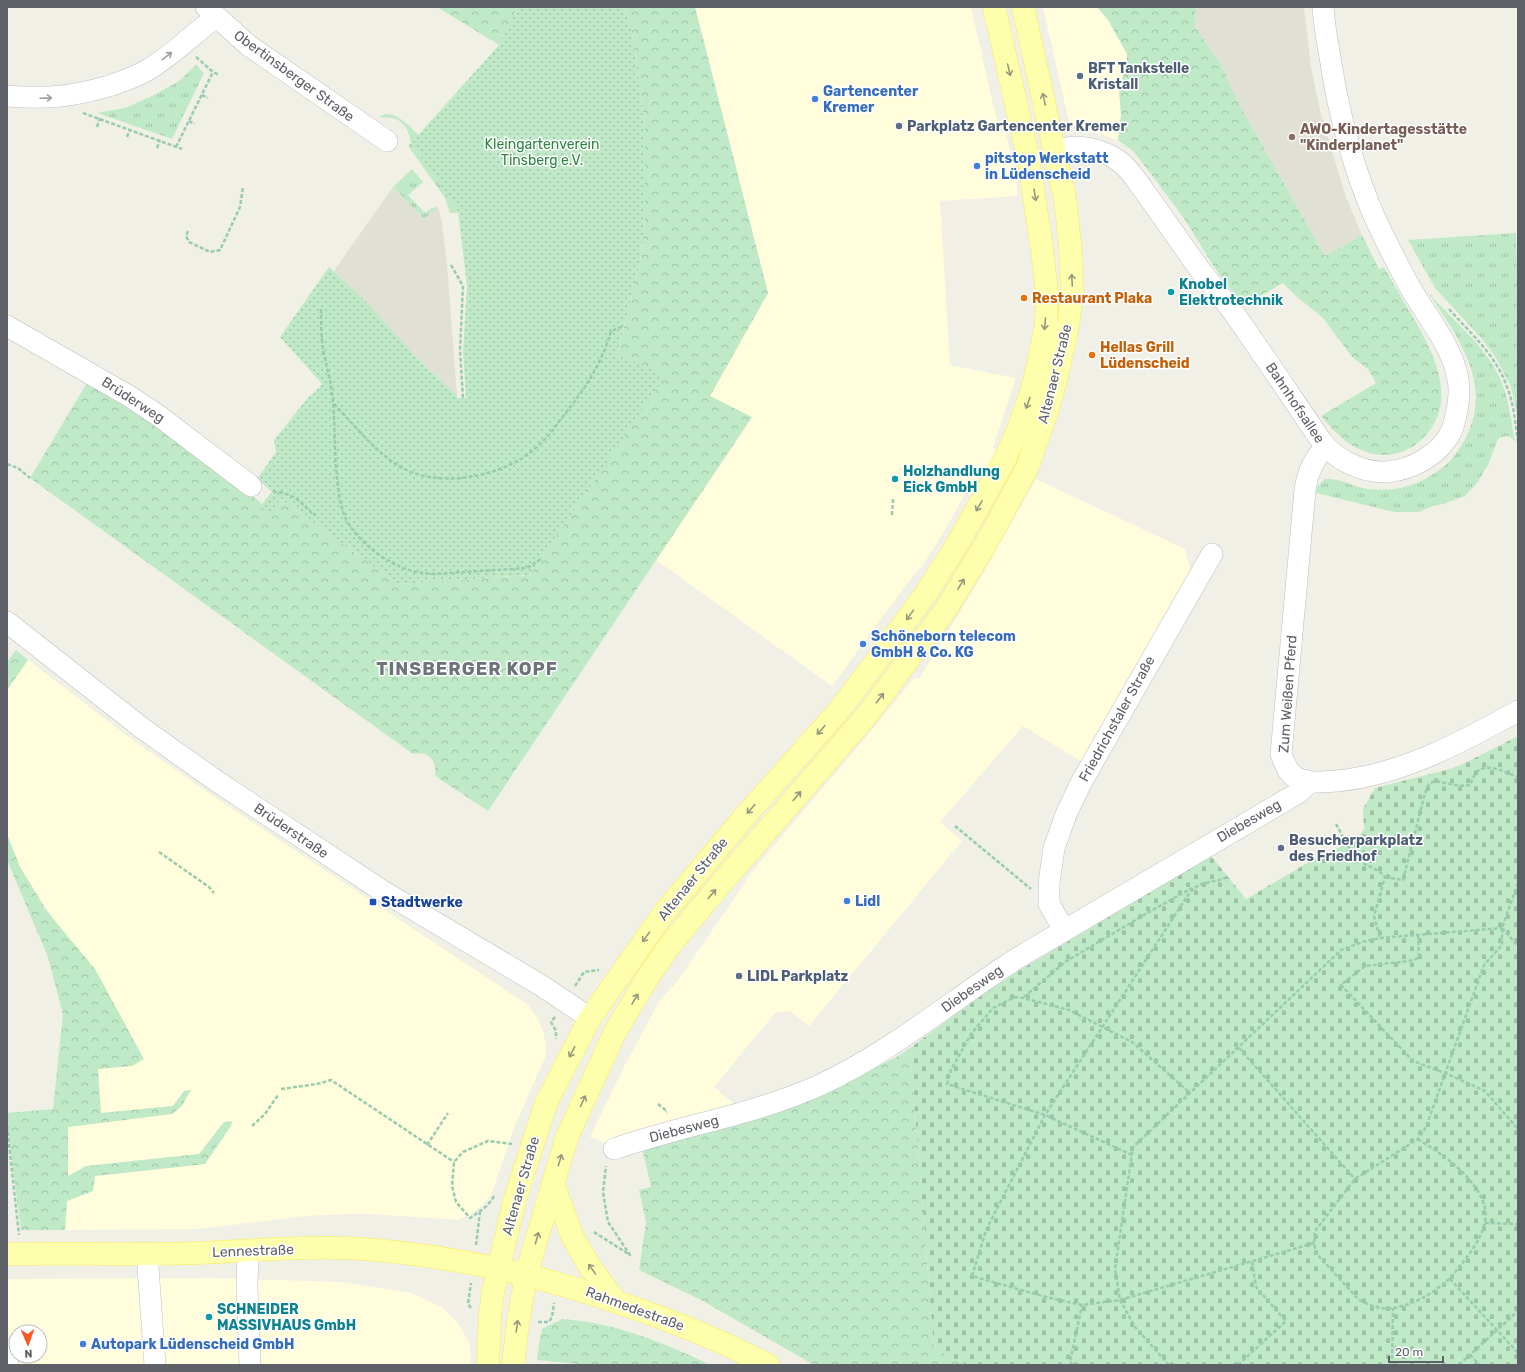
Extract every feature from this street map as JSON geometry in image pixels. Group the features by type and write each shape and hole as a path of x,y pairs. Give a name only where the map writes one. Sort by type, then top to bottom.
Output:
{"main road":[{"name":"Altenaer Straße","path":"488,1365 490,1315 497,1268 515,1199 546,1104 590,1018 664,913 746,815 836,714 925,596 956,548 1006,457 1019,427 1032,390 1046,326 1047,293 1043,255 1028,157 994,7"},
{"name":"Altenaer Straße","path":"513,1365 526,1275 567,1137 615,1032 646,980 667,949 718,887 868,715 946,609 977,559 1027,468 1046,414 1057,376 1069,319 1072,289 1070,243 1065,199 1023,7"},
{"path":"1028,157 1054,151"},
{"path":"956,548 977,559"},
{"path":"925,596 946,609"},
{"path":"836,714 855,729"},
{"path":"805,749 825,764"},
{"path":"590,1018 615,1032"},
{"path":"553,1183 572,1236 590,1267 615,1301"},
{"name":"Lennestraße","path":"14,1253 147,1253 362,1249 417,1255 497,1268"},
{"name":"Rahmedestraße","path":"497,1268 557,1283 615,1301 688,1328 752,1356 768,1365"}],"street":[{"name":"Bahnhofsallee","path":"1054,151 1075,147 1092,150 1113,156 1123,165 1170,226 1198,267 1235,314 1325,447 1352,465 1379,472 1390,472 1406,468 1426,459 1446,441 1452,430 1456,417 1459,382 1455,367 1439,334 1411,289 1373,214 1353,160 1336,100 1323,7"},
{"path":"7,96 41,98 71,96 133,77 148,70 164,59 211,12"},
{"name":"Obertinsberger Straße","path":"211,12 248,45 387,141"},
{"name":"Brüderweg","path":"7,326 129,396 165,420 252,486"},
{"name":"Zum Weißen Pferd","path":"1325,447 1313,462 1307,478 1281,754 1290,773 1295,777 1310,782 1358,779 1393,770 1476,735 1518,711"},
{"name":"Friedrichstaler Straße","path":"1064,930 1049,904 1048,894 1054,848 1067,812 1086,774 1212,554"},
{"name":"Brüderstraße","path":"7,622 142,728 215,780 381,890 542,986 590,1018"},
{"name":"Diebesweg","path":"614,1149 774,1103 820,1085 854,1068 906,1036 974,986 1016,958 1298,793 1310,782"},
{"path":"248,1251 247,1287 250,1365"},
{"path":"147,1253 155,1365"},
{"path":"7,1350 8,1365"}],"path":[{"path":"200,61 213,72 220,75"},
{"path":"176,146 213,72"},
{"path":"202,95 208,98"},
{"path":"97,127 100,118 182,149"},
{"path":"189,121 195,124"},
{"path":"127,137 130,129"},
{"path":"156,148 160,140"},
{"path":"188,230 186,236 189,242 210,252 220,250 240,207 243,187"},
{"path":"451,265 463,286 460,350 463,398"},
{"path":"1447,307 1486,350 1499,369 1508,388 1518,441"},
{"path":"321,309 323,349 332,384 337,473 342,508 348,522 365,544 403,569 422,574 527,568 542,559"},
{"path":"334,403 381,452 405,469 424,476 452,478 484,475 524,457 541,443 587,386 606,349 611,331 624,326"},
{"path":"7,464 18,468 30,478"},
{"path":"273,492 286,494 304,503 313,515 316,514"},
{"path":"892,515 894,499"},
{"path":"1336,824 1346,844 1363,863 1381,872 1385,877 1403,880 1426,793 1430,784 1435,781 1460,786 1470,785 1476,773 1480,770 1491,767 1518,777"},
{"path":"955,826 1028,888 1048,894"},
{"path":"159,852 209,887 214,893"},
{"path":"1023,998 1065,962 1148,912 1202,883 1219,881 1228,877"},
{"path":"1380,938 1374,916 1385,877"},
{"path":"1418,1139 1441,1153 1472,1183 1479,1193 1485,1208 1485,1223 1476,1246 1450,1279 1423,1298 1409,1304 1392,1308 1382,1308 1366,1304 1358,1299 1316,1253 1314,1243 1315,1231 1355,1179 1418,1139 1426,1127 1484,965 1502,945 1502,928 1518,884"},
{"path":"1194,887 1147,956 1104,1026 1045,1115 986,1230 972,1276 1082,1305 1120,1300 1314,1243"},
{"path":"1169,1365 1135,1327 1120,1300 1115,1269 1133,1147 1341,950 1362,942 1380,938 1502,928"},
{"path":"1502,928 1518,946"},
{"path":"1418,935 1419,958 1409,961 1365,966 1341,985 1413,1061 1445,1073 1485,1091 1518,1129"},
{"path":"1132,1155 1045,1115 947,1084 951,1070 971,1034 993,1008 1015,997 1069,1010 1104,1026 1132,1042 1190,1093"},
{"path":"1239,1048 1355,1179"},
{"path":"281,1089 316,1084 331,1080 454,1162"},
{"path":"252,1126 265,1114 278,1095"},
{"path":"427,1145 448,1113"},
{"path":"7,1126 14,1253"},
{"path":"470,1218 456,1202 452,1186 454,1162 463,1152 488,1141 512,1144"},
{"path":"588,1228 630,1255 608,1222 604,1204 603,1192 607,1153 614,1149"},
{"path":"1485,1223 1518,1224"},
{"path":"1238,1365 1286,1321 1256,1287 1252,1261"},
{"path":"1450,1279 1518,1353"},
{"path":"1073,1365 1070,1362 1082,1305"},
{"path":"1392,1308 1392,1365"},
{"path":"1459,1365 1518,1311"},
{"path":"1470,1355 1480,1365"}],"shaded area":[{"path":"695,7 971,7 1000,132 1005,131 1014,165 1018,196 940,201 950,365 1016,378 993,448 996,450 986,472 968,488 951,520 921,568 919,568 832,686 656,560 752,418 710,396 768,293"},
{"path":"1043,7 1097,7 1108,20 1122,44 1127,54 1127,61 1119,91 1121,115 1118,140 1074,126 1069,122"},
{"name":"AWO-Kindertagesstätte \"Kinderplanet\"","path":"1196,7 1304,7 1311,67 1321,115 1346,197 1362,235 1325,256 1239,104 1221,64 1195,27"},
{"path":"393,187 424,219 438,207 442,223 447,264 457,396 417,358 334,271"},
{"path":"1036,479 1185,549 1191,572 1084,763 1023,726 940,822 962,841 809,1026 790,1011 775,1013 714,1087 738,1107 605,1143 590,1137 625,1065 660,1000 676,983 750,874 915,677 919,679 980,579"},
{"path":"28,660 134,741 228,806 528,1005 538,1019 543,1032 546,1043 545,1058 515,1125 491,1195 481,1206 471,1214 458,1220 371,1214 348,1214 305,1216 199,1229 65,1230 67,1201 93,1191 95,1176 205,1164 232,1122 224,1123 199,1154 86,1166 68,1177 68,1127 172,1114 190,1090 184,1091 173,1106 101,1113 98,1069 132,1066 143,1059 20,867 7,834 7,690"},
{"path":"218,1278 341,1282 412,1293 443,1308 458,1323 470,1344 471,1365 7,1365 7,1279"}],"green space":[{"path":"437,7 518,7 499,45"},
{"name":"Kleingartenverein Tinsberg e.V.","path":"518,7 623,7 626,12 632,32 645,129 645,216 640,262 617,354 665,376 530,575 398,584 281,499 267,515 262,504 272,492 257,479 276,452 274,440 310,395 311,396 322,384 280,337 329,267 367,303 417,358 457,396 457,398 466,398 463,351 467,286 458,211 411,143 499,45"},
{"path":"623,7 695,7 768,293 710,396 752,417 488,811 435,776 435,766 428,755 419,753 413,754 30,478 88,381 105,391 222,472 262,504 267,515 281,499 398,584 530,575 664,376 617,355 640,262 645,216 645,129 632,32"},
{"path":"1097,7 1196,7 1195,27 1221,64 1239,104 1325,256 1362,235 1379,269 1384,267 1426,341 1438,372 1441,387 1441,402 1438,416 1422,439 1411,447 1398,453 1384,455 1369,453 1348,443 1331,428 1321,416 1376,383 1368,369 1352,357 1323,318 1296,296 1283,283 1243,306 1214,267 1185,220 1157,182 1134,152 1118,140 1121,115 1119,91 1127,61 1127,54 1108,20"},
{"path":"196,65 204,73 172,139 97,113 125,108 154,95 179,81"},
{"path":"386,114 400,118 419,135 411,143 408,132 402,123 393,118 381,118 380,116"},
{"path":"411,143 458,211 457,213 450,213 445,198 408,146"},
{"path":"412,169 423,182 408,195 425,213 432,208 438,207 424,219 393,187"},
{"path":"1516,233 1518,300 1518,420 1511,387 1496,358 1482,339 1435,288 1408,240"},
{"path":"1428,292 1476,342 1485,353 1499,376 1505,392 1515,442 1507,436 1498,439 1488,465 1477,483 1465,496 1418,512 1394,512 1316,493 1317,487 1325,479 1344,482 1363,488 1382,490 1409,486 1424,480 1444,466 1453,458 1463,443 1469,431 1475,412 1476,393 1473,375 1459,340"},
{"path":"16,650 28,660 7,690 7,662"},
{"path":"1518,736 1518,1365 967,1365 934,1348 910,1048 1010,976 1211,856 1246,899 1309,862 1357,839 1364,829 1363,809 1375,788 1450,769"},
{"path":"7,834 20,867 46,910 95,969 144,1059 132,1066 98,1069 101,1113 173,1106 184,1091 191,1090 181,1107 172,1114 68,1127 68,1176 86,1166 199,1154 224,1122 232,1121 231,1126 205,1164 95,1176 93,1191 67,1201 65,1230 21,1230 7,1124 7,1113 53,1109 63,1014 48,957 7,860"},
{"path":"910,1048 934,1348 967,1365 814,1365 703,1301 639,1270 646,1222 639,1190 651,1187 643,1149 661,1143 688,1138 787,1108 895,1058"},
{"path":"563,1319 582,1321 620,1329 657,1341 710,1365 587,1365 537,1360 540,1336 543,1328"}],"place":[{"name":"BFT Tankstelle Kristall","path":"1080,76"},
{"name":"Gartencenter Kremer","path":"815,99"},
{"name":"Parkplatz Gartencenter Kremer","path":"899,126"},
{"name":"AWO-Kindertagesstätte \"Kinderplanet\"","path":"1292,137"},
{"name":"pitstop Werkstatt in Lüdenscheid","path":"977,166"},
{"name":"Knobel Elektrotechnik","path":"1171,292"},
{"name":"Restaurant Plaka","path":"1024,298"},
{"name":"Hellas Grill Lüdenscheid","path":"1092,355"},
{"name":"Holzhandlung Eick GmbH","path":"895,479"},
{"name":"Schöneborn telecom GmbH & Co. KG","path":"863,644"},
{"name":"Besucherparkplatz des Friedhof","path":"1281,848"},
{"name":"Lidl","path":"847,901"},
{"name":"Stadtwerke","path":"373,902"},
{"name":"LIDL Parkplatz","path":"739,976"},
{"name":"SCHNEIDER MASSIVHAUS GmbH","path":"209,1317"},
{"name":"Autopark Lüdenscheid GmbH","path":"83,1344"}],"district":[{"name":"TINSBERGER KOPF","path":"467,669"}]}
